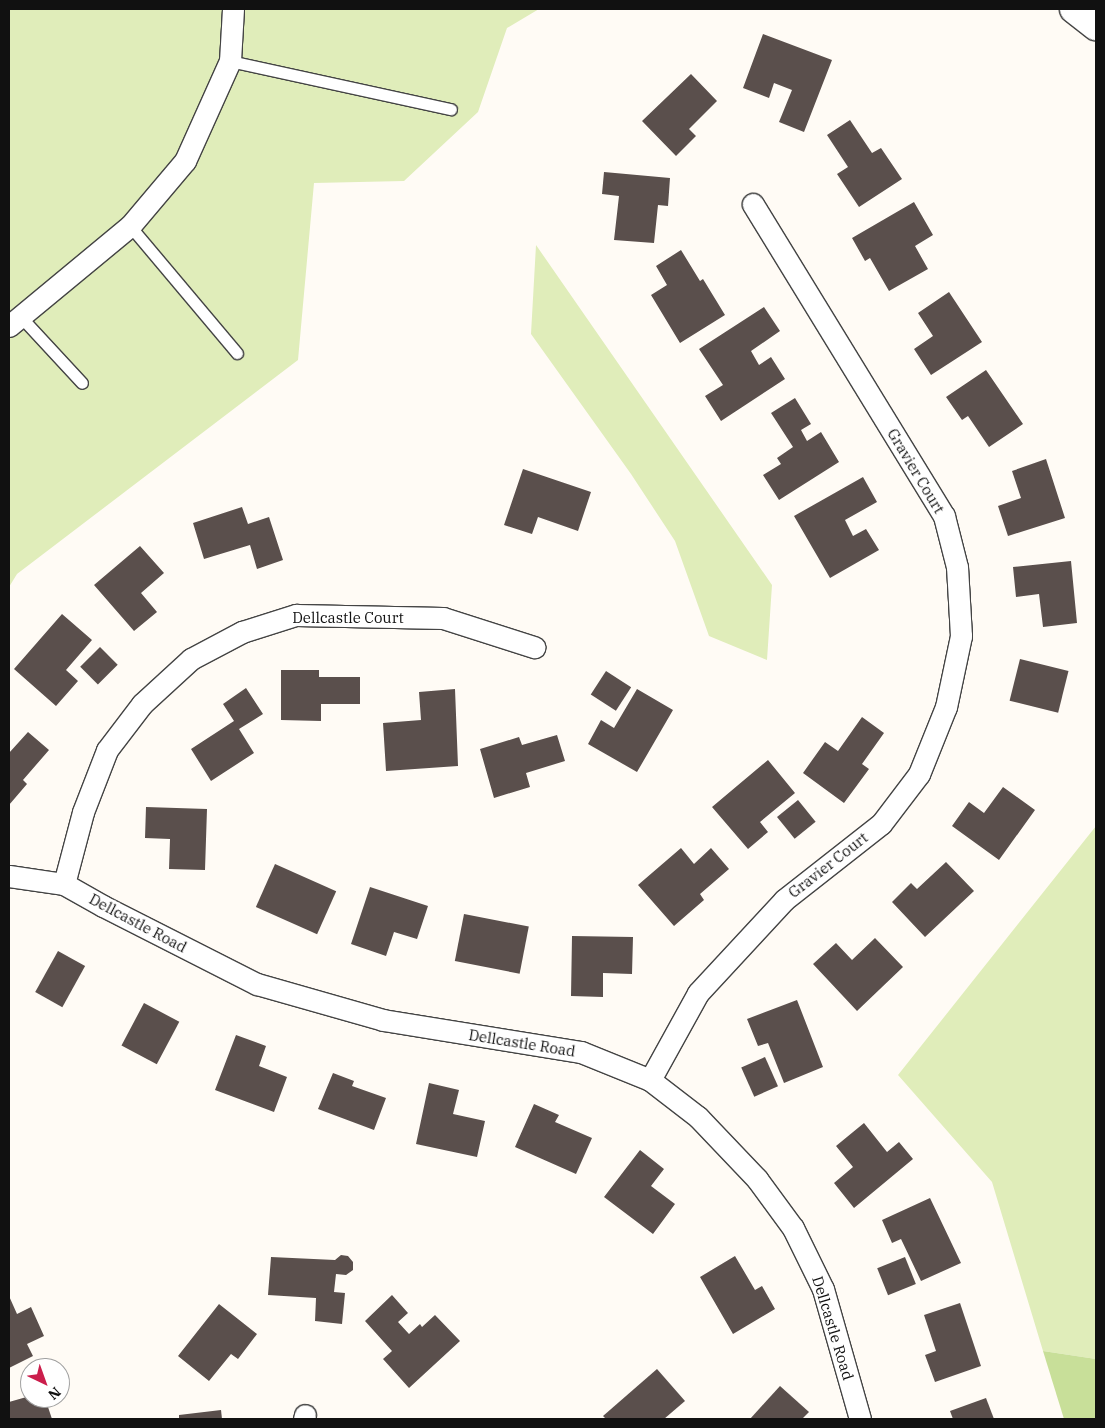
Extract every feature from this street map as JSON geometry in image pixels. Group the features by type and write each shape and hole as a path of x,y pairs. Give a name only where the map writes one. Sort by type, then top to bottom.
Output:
{"street":[{"path":"14,321 130,226 185,160 230,61 233,9"},
{"path":"1074,9 1096,26"},
{"name":"Gravier Court","path":"650,1080 698,993 784,900 881,824 919,774 946,707 961,636 957,567 944,516 753,204"},
{"name":"Dellcastle Court","path":"64,884 83,812 107,750 142,704 191,659 242,632 296,615 443,618 534,647"},
{"name":"Dellcastle Road","path":"9,876 64,884 103,906 257,984 383,1020 581,1052 650,1080 698,1117 757,1179 794,1228 824,1289 860,1419"}],"lane":[{"path":"230,61 451,109"},
{"path":"130,226 238,354"},
{"path":"14,321 82,383"}],"green space":[{"path":"9,9 539,9 507,28 478,112 404,181 314,183 298,360 17,574 9,587"},
{"path":"536,245 772,585 767,660 709,636 675,541 631,474 531,334"},
{"path":"1096,826 1096,1359 1043,1351 992,1182 898,1075"},
{"path":"1043,1351 1096,1359 1096,1419 1064,1419"}],"building":[{"path":"763,34 832,60 804,132 779,122 792,90 774,83 769,98 743,88"},
{"path":"691,74 717,101 689,129 696,136 676,156 642,121"},
{"path":"850,120 872,153 881,148 902,179 859,207 837,174 848,167 827,135"},
{"path":"604,172 670,178 668,206 658,205 654,243 614,240 619,196 602,194"},
{"path":"914,202 933,235 915,246 928,269 889,291 870,258 865,261 852,238"},
{"path":"681,250 700,281 703,279 725,315 680,343 651,295 667,285 656,266"},
{"path":"949,292 982,342 931,375 914,349 933,336 918,313"},
{"path":"764,307 780,331 751,351 759,365 771,357 785,379 721,421 705,396 723,385 699,349"},
{"path":"986,370 1023,424 989,447 968,416 962,420 946,397"},
{"path":"795,398 811,424 801,430 807,441 821,432 839,462 779,500 763,475 781,464 777,458 793,447 771,413"},
{"path":"1046,459 1065,518 1008,536 998,506 1021,498 1012,471"},
{"path":"523,469 591,492 578,531 538,517 532,534 504,525"},
{"path":"863,477 877,502 845,520 853,536 866,529 879,550 830,578 794,516"},
{"path":"242,507 248,524 269,517 283,560 257,569 250,545 204,559 193,523"},
{"path":"140,546 164,573 141,593 157,612 134,631 94,585"},
{"path":"1071,561 1077,623 1043,627 1039,594 1016,597 1013,567"},
{"path":"62,614 92,640 66,670 78,681 56,706 14,669"},
{"path":"100,647 118,665 98,684 80,667"},
{"path":"1020,659 1069,671 1058,713 1010,701"},
{"path":"281,670 319,670 319,677 360,677 360,704 321,704 321,721 281,720"},
{"path":"606,671 631,687 616,711 591,694"},
{"path":"246,688 263,714 239,729 254,753 211,781 191,749 234,721 223,704"},
{"path":"455,689 458,766 386,771 383,723 421,720 419,692"},
{"path":"637,689 673,710 637,772 588,744 601,720 614,728"},
{"path":"862,717 884,733 862,764 869,769 844,803 803,773 825,742 838,751"},
{"path":"28,732 49,750 23,780 27,784 9,805 9,753"},
{"path":"557,735 565,761 526,773 530,787 494,798 480,749 519,737 522,745"},
{"path":"768,760 795,793 760,822 768,832 748,849 712,807"},
{"path":"1003,787 1035,810 999,860 952,826 969,802 984,813"},
{"path":"798,800 816,822 795,839 777,817"},
{"path":"146,807 207,809 205,870 169,869 170,839 145,838"},
{"path":"681,848 694,864 711,848 729,869 700,894 704,900 674,926 638,885"},
{"path":"946,862 974,891 925,937 892,902 911,883 917,889"},
{"path":"275,864 336,891 317,934 256,907"},
{"path":"370,887 428,906 417,939 394,932 386,956 351,944"},
{"path":"464,914 529,927 520,974 455,961"},
{"path":"572,936 633,937 632,974 603,973 603,997 571,996"},
{"path":"875,938 903,967 857,1011 813,964 836,943 852,960"},
{"path":"58,951 85,966 62,1007 35,992"},
{"path":"797,1000 823,1067 784,1083 768,1043 758,1046 747,1019"},
{"path":"144,1003 179,1022 157,1064 121,1045"},
{"path":"236,1035 266,1046 259,1066 287,1077 274,1112 215,1090"},
{"path":"765,1057 778,1086 754,1097 741,1068"},
{"path":"333,1073 354,1081 352,1086 386,1098 374,1130 318,1109"},
{"path":"429,1083 459,1090 453,1114 485,1121 477,1157 416,1144"},
{"path":"534,1104 559,1115 555,1122 592,1138 576,1174 515,1147"},
{"path":"864,1123 887,1152 899,1142 913,1159 854,1208 834,1183 853,1167 836,1146"},
{"path":"640,1150 664,1169 651,1186 675,1204 653,1234 604,1197"},
{"path":"930,1198 961,1263 921,1281 901,1239 892,1243 882,1220"},
{"path":"341,1255 348,1256 353,1262 353,1270 346,1275 336,1274 334,1292 345,1293 342,1324 315,1321 316,1298 268,1295 271,1257 335,1260"},
{"path":"735,1256 755,1290 762,1286 775,1309 733,1334 700,1277"},
{"path":"905,1257 916,1284 888,1295 877,1268"},
{"path":"392,1295 408,1313 398,1322 409,1334 420,1324 422,1327 435,1315 460,1341 409,1388 383,1359 392,1351 365,1321"},
{"path":"9,1296 17,1314 31,1307 44,1336 27,1344 33,1356 20,1358 20,1362 9,1368"},
{"path":"960,1303 981,1366 935,1382 925,1355 936,1351 924,1315"},
{"path":"219,1304 257,1334 238,1359 231,1354 209,1381 178,1356"},
{"path":"657,1369 685,1401 664,1419 606,1419 603,1416"},
{"path":"780,1386 809,1412 802,1419 750,1419"},
{"path":"986,1398 994,1419 953,1419 950,1411"},
{"path":"20,1399 20,1408 48,1408 52,1419 9,1419 9,1402"},
{"path":"221,1410 222,1419 179,1419 179,1415"}]}
